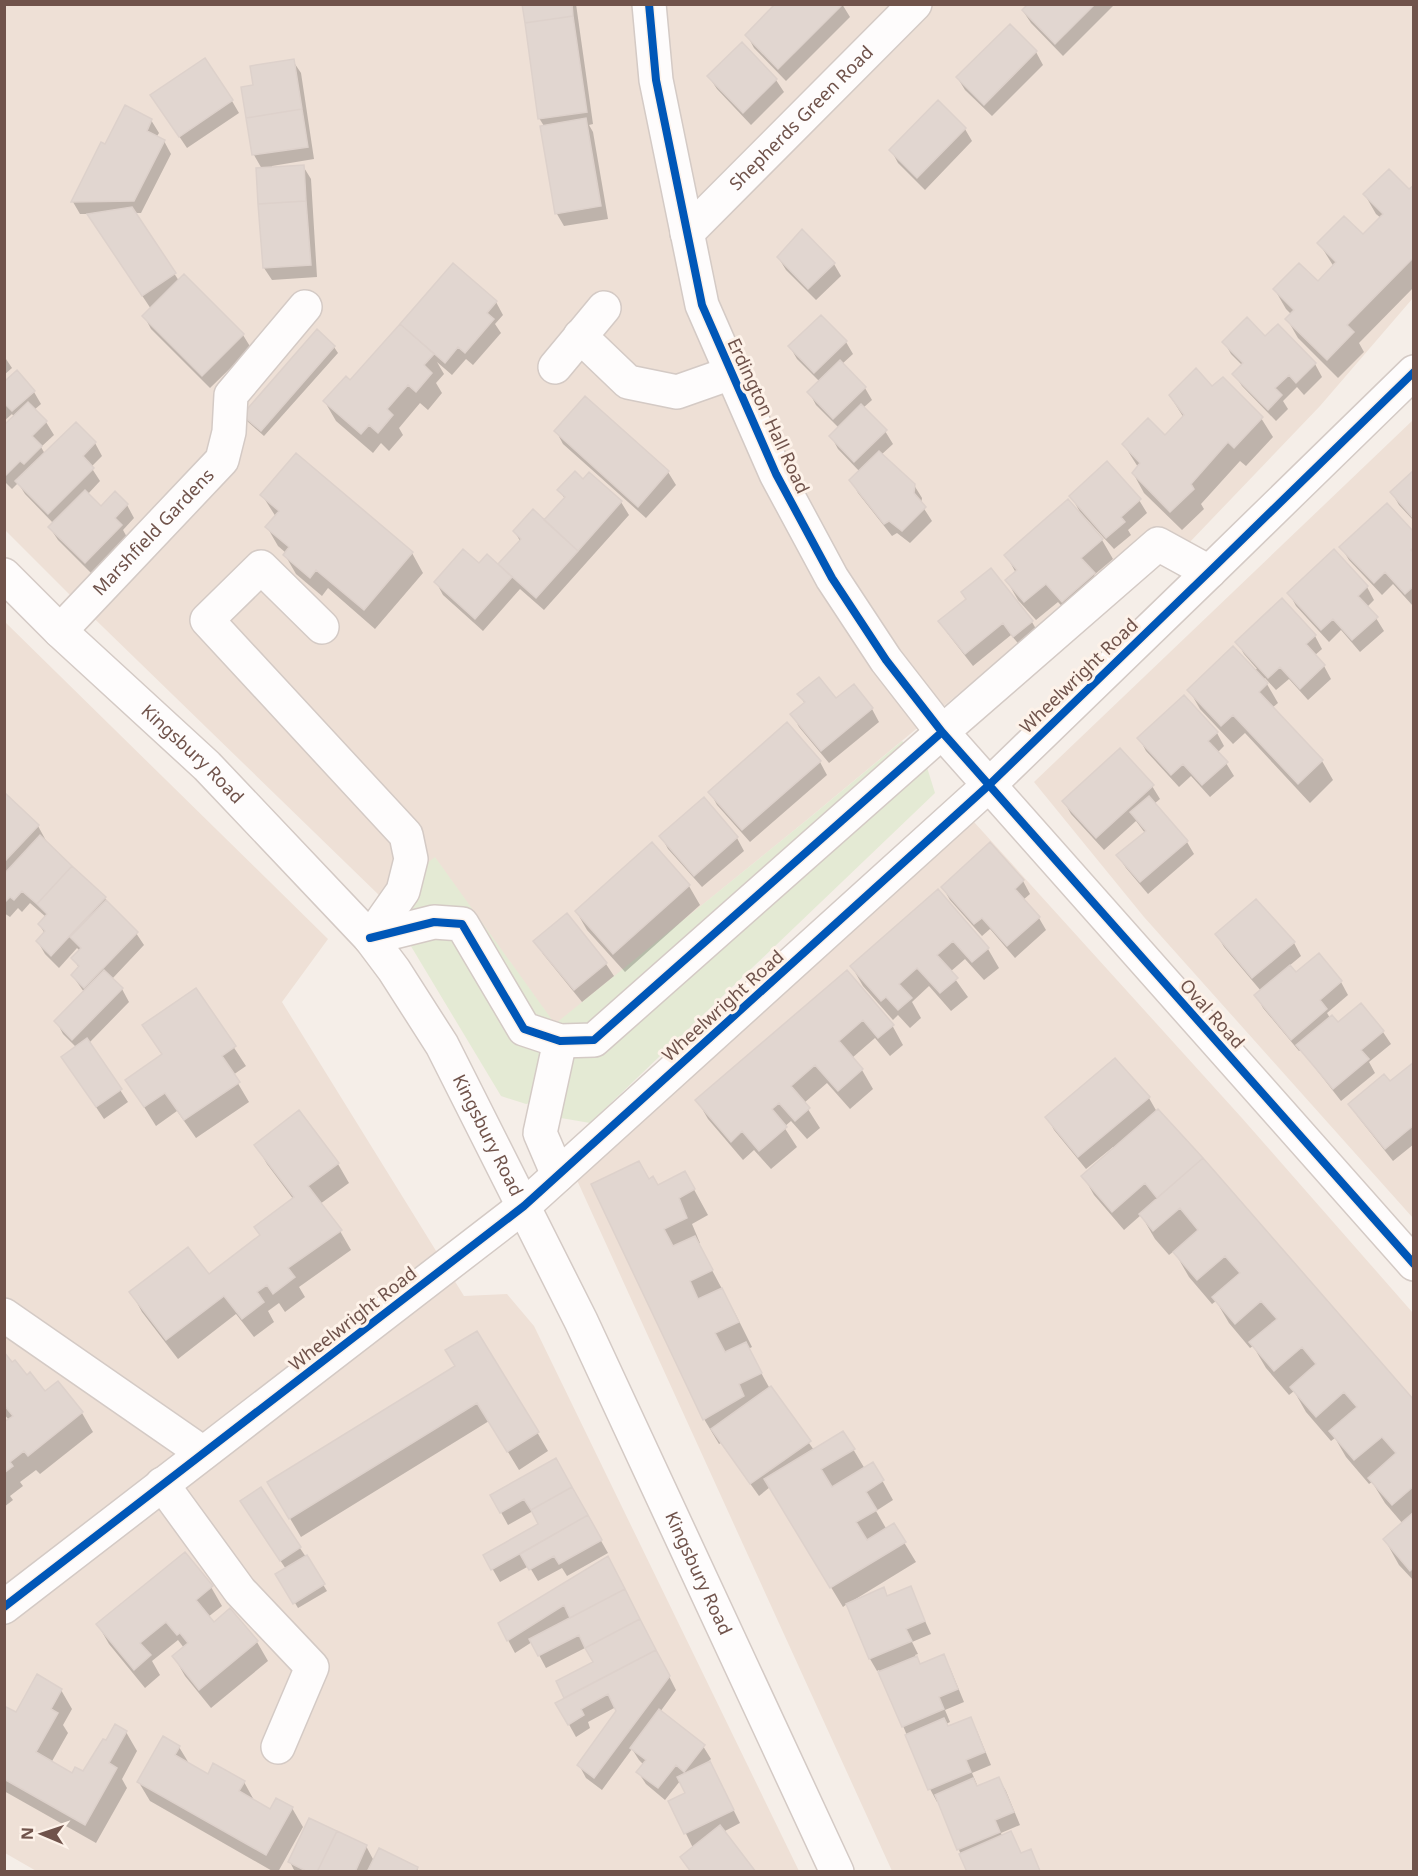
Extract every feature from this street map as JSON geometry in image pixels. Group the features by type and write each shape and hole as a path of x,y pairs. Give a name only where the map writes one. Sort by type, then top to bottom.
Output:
{"street":[{"name":"Erdington Hall Road","path":"650,4 656,80 702,305 731,373 776,474 832,578 886,660 942,732 989,785"},
{"name":"Shepherds Green Road","path":"687,233 915,4"},
{"name":"Marshfield Gardens","path":"60,631 222,460 229,432 231,395 305,307"},
{"path":"555,367 604,308"},
{"path":"580,336 628,382 677,392 731,373"},
{"name":"Wheelwright Road","path":"4,1607 524,1206 989,785 1413,372"},
{"path":"370,938 434,922 462,924 524,1029 560,1041 594,1040 1158,544 1209,572"},
{"path":"321,627 261,567 207,620 406,835 411,859 403,891 370,938"},
{"name":"Kingsbury Road","path":"4,575 60,631 207,766 370,938 394,970 442,1046 586,1332 837,1872"},
{"name":"Oval Road","path":"989,785 1413,1264"},
{"path":"558,1175 540,1133 560,1041"},
{"path":"4,1315 203,1453"},
{"path":"162,1484 240,1591 300,1652 312,1668 278,1747"}],"shaded area":[{"path":"4,5 1413,5 1413,298 1320,406 1188,544 1160,526 808,819 555,1025 435,858 382,898 5,530"},
{"path":"1413,420 1413,1218 1144,917 1034,782"},
{"path":"4,621 328,939 282,1002 464,1296 507,1294 534,1326 799,1871 38,1872 5,1853"},
{"path":"974,822 1241,1117 1413,1313 1413,1871 892,1871 576,1178"}],"green space":[{"path":"902,741 925,761 935,793 590,1123 561,1118 535,1102 526,1104 501,1096 382,898 435,857 555,1024"}],"building":[{"path":"522,4 572,4 573,16 525,23"},
{"path":"775,4 843,4 778,69 745,35"},
{"path":"1028,4 1095,4 1055,44 1022,10"},
{"path":"573,16 587,112 538,119 525,23"},
{"path":"1010,24 1037,51 984,105 956,77"},
{"path":"742,42 777,79 743,113 707,76"},
{"path":"205,58 233,100 179,137 150,95"},
{"path":"294,59 302,109 246,118 241,87 253,85 250,66"},
{"path":"938,100 966,128 917,178 889,150"},
{"path":"125,105 152,119 147,131 165,140 134,201 71,202 101,142 105,144"},
{"path":"302,109 308,147 252,155 246,118"},
{"path":"586,118 601,206 555,214 540,126"},
{"path":"304,165 306,201 258,204 256,168"},
{"path":"1389,169 1409,189 1414,185 1414,257 1347,325 1354,332 1327,360 1285,319 1294,310 1273,289 1299,263 1318,281 1336,262 1317,243 1344,216 1363,234 1383,214 1363,194"},
{"path":"306,201 311,265 263,268 258,204"},
{"path":"132,207 176,273 142,296 87,214"},
{"path":"802,229 835,263 808,289 777,257"},
{"path":"453,263 497,301 487,313 494,319 465,353 458,347 445,363 400,324"},
{"path":"184,274 244,334 202,376 142,316"},
{"path":"821,315 847,341 814,373 788,346"},
{"path":"1247,317 1265,336 1278,324 1316,363 1296,383 1289,375 1275,388 1282,395 1268,410 1232,374 1243,363 1222,342"},
{"path":"400,324 434,354 424,365 432,373 416,392 408,385 387,409 393,415 378,433 369,425 361,434 323,401 346,376 350,380"},
{"path":"317,329 335,346 261,431 242,415"},
{"path":"840,360 866,387 833,419 807,392"},
{"path":"1196,368 1212,386 1223,377 1263,417 1234,448 1228,442 1191,484 1194,489 1170,512 1132,473 1140,463 1122,444 1148,418 1165,435 1184,415 1169,395"},
{"path":"17,370 35,391 12,411 4,403 4,378 6,380"},
{"path":"585,396 669,471 638,507 554,431"},
{"path":"28,402 47,421 32,436 42,446 24,464 20,461 4,477 4,425"},
{"path":"861,404 887,430 854,462 829,436"},
{"path":"76,422 96,442 83,456 94,468 48,514 15,481"},
{"path":"879,451 915,484 914,493 926,507 902,531 889,521 884,524 849,480"},
{"path":"296,453 413,552 364,610 316,570 310,578 283,555 289,547 265,527 279,511 260,495"},
{"path":"1107,461 1141,499 1121,517 1125,522 1106,538 1069,496"},
{"path":"1414,470 1414,519 1390,492"},
{"path":"575,471 583,479 589,472 622,501 578,551 544,520 565,497 557,490"},
{"path":"85,490 101,506 115,491 128,504 115,518 122,525 85,563 48,527"},
{"path":"1068,499 1103,539 1081,558 1095,573 1062,602 1046,584 1024,602 1005,580 1017,570 1004,555"},
{"path":"1387,503 1414,532 1414,547 1411,550 1414,553 1414,586 1405,594 1385,572 1374,583 1339,547"},
{"path":"533,509 578,551 536,598 498,564 521,539 513,531"},
{"path":"463,549 479,563 487,554 512,577 475,619 434,582"},
{"path":"1334,549 1368,586 1358,596 1378,617 1352,640 1333,619 1321,630 1287,593"},
{"path":"991,568 1033,621 1013,637 1003,623 965,654 938,621 966,599 961,592"},
{"path":"1282,598 1316,635 1306,644 1325,665 1300,689 1280,667 1268,678 1235,642"},
{"path":"1233,646 1268,683 1259,692 1323,760 1298,784 1233,715 1221,726 1187,690"},
{"path":"819,677 836,698 854,684 873,708 821,751 790,714 805,702 797,694"},
{"path":"1184,695 1218,732 1208,741 1228,762 1202,785 1183,764 1171,775 1137,738"},
{"path":"787,722 821,761 742,830 708,792"},
{"path":"1120,748 1154,785 1096,838 1062,801"},
{"path":"4,792 39,825 4,862"},
{"path":"1149,796 1188,841 1140,882 1116,855 1146,831 1130,812"},
{"path":"704,797 738,837 694,876 659,836"},
{"path":"40,835 72,866 37,904 22,891 14,900 10,897 4,903 4,874"},
{"path":"652,842 690,885 613,954 575,911"},
{"path":"990,842 1024,880 1015,889 1040,917 1007,946 982,918 974,924 941,887"},
{"path":"72,866 106,897 51,956 36,941 45,931 38,924 47,914 37,904"},
{"path":"938,889 989,948 972,962 953,941 937,955 958,978 940,993 917,968 899,984 912,998 898,1010 886,997 881,1001 850,966"},
{"path":"1256,899 1295,942 1252,978 1215,934"},
{"path":"106,900 138,932 84,988 71,975 79,966 71,958 81,948 70,937"},
{"path":"567,913 607,963 574,990 533,941"},
{"path":"1319,953 1342,981 1320,1000 1327,1009 1291,1040 1254,995 1290,965 1296,972"},
{"path":"104,970 123,988 72,1040 54,1021"},
{"path":"847,970 894,1025 878,1038 863,1020 839,1041 863,1069 838,1091 815,1065 791,1086 810,1108 795,1121 779,1103 772,1109 787,1127 759,1151 742,1131 731,1142 695,1100"},
{"path":"196,988 236,1046 222,1056 240,1082 184,1120 165,1093 144,1107 125,1080 162,1054 142,1025"},
{"path":"1361,1003 1384,1031 1361,1050 1369,1059 1333,1089 1296,1045 1332,1015 1338,1022"},
{"path":"87,1038 122,1089 96,1107 61,1057"},
{"path":"1115,1058 1150,1097 1078,1157 1045,1117"},
{"path":"1414,1062 1414,1125 1385,1149 1348,1104 1384,1074 1390,1081"},
{"path":"1158,1109 1203,1158 1157,1198 1145,1183 1112,1212 1081,1176"},
{"path":"299,1110 339,1163 308,1186 342,1230 288,1268 295,1277 273,1294 267,1285 257,1292 264,1302 242,1319 224,1296 166,1340 129,1292 188,1247 209,1274 260,1235 254,1227 294,1197 254,1145"},
{"path":"1203,1158 1414,1400 1414,1486 1392,1505 1368,1478 1396,1453 1382,1437 1354,1460 1329,1431 1357,1407 1344,1392 1316,1417 1290,1387 1316,1364 1302,1347 1274,1371 1249,1342 1277,1319 1261,1301 1235,1324 1212,1297 1240,1273 1225,1256 1197,1280 1173,1252 1198,1230 1180,1208 1153,1231 1139,1214"},
{"path":"639,1161 649,1179 653,1176 658,1185 685,1171 695,1189 679,1198 687,1218 664,1229 673,1246 695,1236 713,1270 690,1281 698,1299 722,1288 739,1322 715,1333 725,1352 746,1342 762,1373 739,1384 744,1396 703,1420 591,1184"},
{"path":"477,1331 539,1432 507,1452 477,1403 289,1519 267,1482 455,1366 445,1350"},
{"path":"4,1352 12,1362 15,1360 27,1375 30,1372 45,1391 58,1381 83,1412 28,1456 24,1451 10,1462 13,1466 4,1473 4,1422 13,1416 4,1405"},
{"path":"771,1386 811,1441 750,1484 711,1429"},
{"path":"843,1431 855,1449 821,1469 832,1487 873,1462 884,1480 866,1492 877,1510 856,1522 867,1540 894,1523 906,1542 830,1588 764,1479"},
{"path":"556,1458 572,1487 531,1510 524,1499 500,1513 490,1495"},
{"path":"261,1487 301,1547 280,1561 240,1501"},
{"path":"572,1487 588,1515 491,1570 483,1555 538,1524 531,1510"},
{"path":"1414,1512 1414,1567 1410,1571 1383,1539"},
{"path":"588,1515 602,1540 559,1564 554,1556 529,1570 520,1554"},
{"path":"185,1552 213,1586 196,1600 214,1622 230,1608 258,1641 199,1690 172,1656 188,1643 180,1633 177,1635 166,1622 140,1643 151,1655 134,1670 96,1624"},
{"path":"307,1555 325,1584 293,1604 275,1574"},
{"path":"608,1556 625,1589 570,1618 564,1605 507,1641 498,1623"},
{"path":"911,1586 925,1621 906,1629 912,1641 869,1659 846,1604 884,1587 887,1596"},
{"path":"625,1589 640,1619 585,1648 579,1635 538,1656 529,1639"},
{"path":"640,1619 656,1650 564,1698 556,1681 593,1662 585,1648"},
{"path":"656,1650 670,1676 594,1778 577,1765 616,1711 608,1694 581,1709 584,1715 568,1725 555,1703"},
{"path":"944,1654 958,1689 939,1697 944,1709 902,1727 878,1672 917,1656 920,1664"},
{"path":"37,1674 62,1689 51,1709 58,1713 36,1752 72,1773 75,1767 83,1771 115,1724 127,1731 109,1763 117,1768 85,1825 4,1779 4,1706 16,1712"},
{"path":"659,1709 705,1745 684,1772 676,1765 658,1788 636,1772 646,1760 630,1748"},
{"path":"971,1717 985,1752 966,1760 971,1772 928,1790 905,1735 944,1718 948,1726"},
{"path":"163,1736 180,1746 175,1755 208,1774 213,1763 245,1781 239,1791 270,1809 276,1798 293,1807 266,1855 137,1782"},
{"path":"710,1761 734,1810 684,1834 668,1801 685,1793 677,1777"},
{"path":"999,1777 1014,1812 995,1820 1000,1832 957,1850 935,1795 973,1778 977,1786"},
{"path":"309,1818 337,1831 317,1872 308,1872 288,1862"},
{"path":"720,1825 756,1872 691,1872 680,1857"},
{"path":"337,1831 367,1845 355,1872 317,1872"},
{"path":"1011,1831 1021,1853 1031,1849 1040,1871 967,1872 959,1854"},
{"path":"379,1848 418,1867 416,1872 367,1872"}],"cycle path":[{"path":"649,4 656,80 702,305 776,474 832,578 886,660 942,732 1414,1264"},
{"path":"4,1607 524,1206 989,785 1414,372"},
{"path":"370,938 434,922 462,924 524,1029 560,1041 594,1040 942,732"}]}
